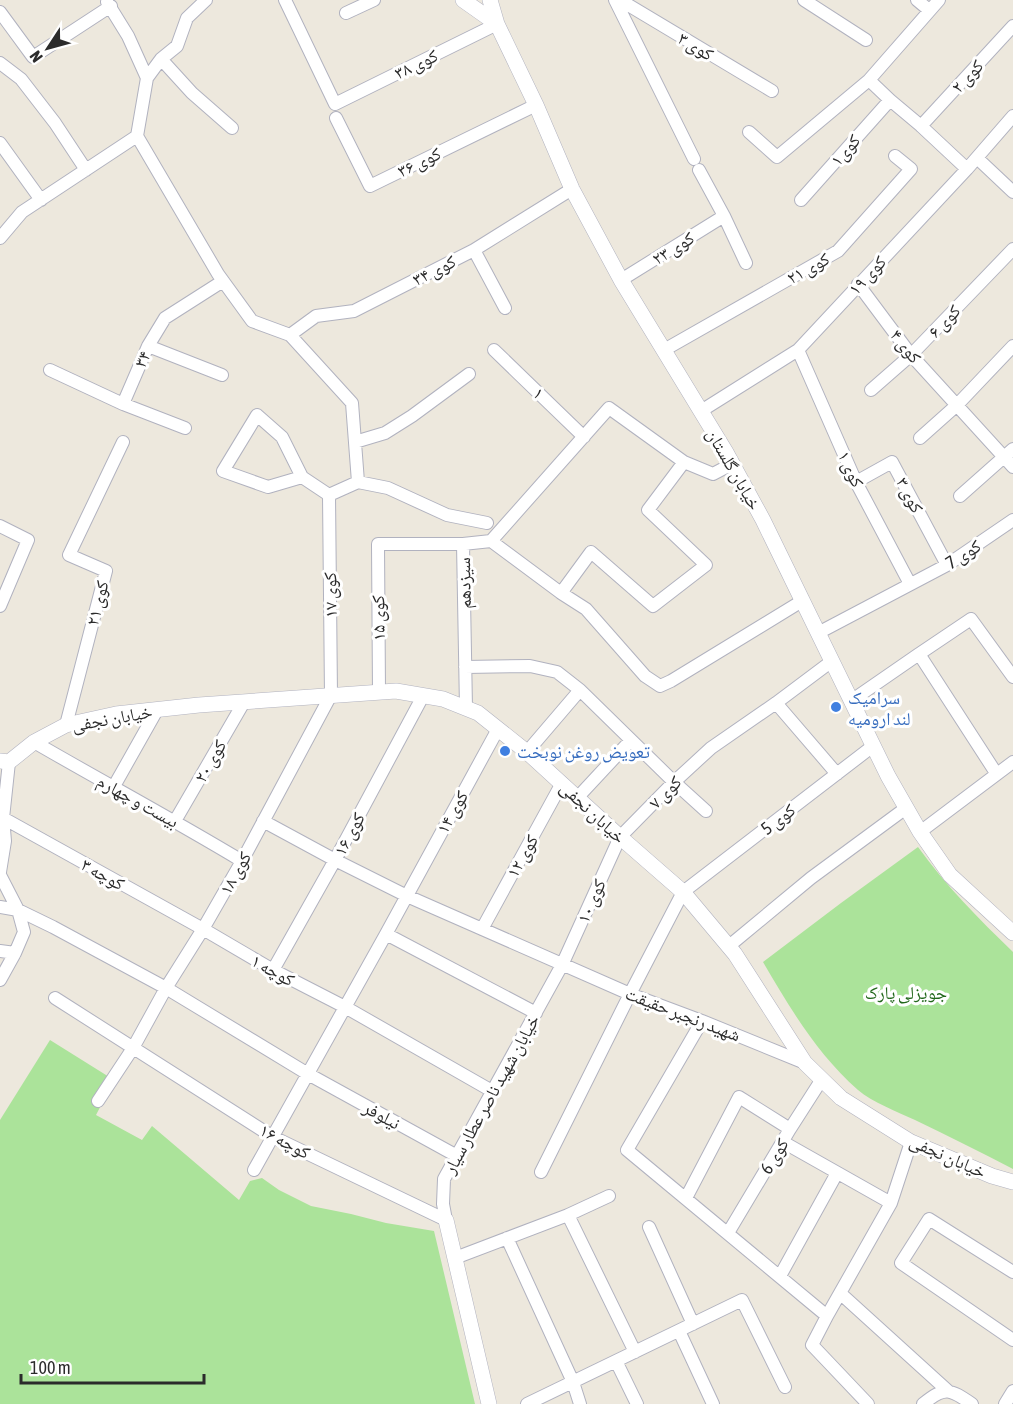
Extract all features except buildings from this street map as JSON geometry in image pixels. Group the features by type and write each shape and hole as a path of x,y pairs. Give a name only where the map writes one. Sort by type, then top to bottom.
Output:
{"street":[{"path":"206,0 187,18 177,46 160,59 147,78 137,136 223,281 252,321 290,335 352,403 358,482"},
{"name":"کوی ۳۸","path":"285,0 335,104 497,24"},
{"path":"346,14 374,0"},
{"name":"خیابان گلستان","path":"463,0 497,24 536,105 572,189 621,280 764,520 873,746 920,832 950,875 1013,933"},
{"path":"490,0 497,24"},
{"path":"615,0 746,263"},
{"name":"کوی ۳","path":"620,0 772,91"},
{"path":"804,0 866,40"},
{"path":"917,0 929,10"},
{"path":"749,132 777,157 869,80 939,0"},
{"path":"0,12 33,57 108,3 128,36 147,78"},
{"name":"کوی ۲","path":"921,126 1013,26"},
{"path":"160,59 192,93 232,128"},
{"path":"0,63 21,79 55,123 86,170"},
{"path":"869,80 967,170"},
{"name":"کوی۱","path":"801,200 890,100"},
{"name":"کوی ۳۶","path":"336,118 370,186 536,105"},
{"name":"کوی ۱۹","path":"700,411 798,350 967,170 1013,116"},
{"path":"0,238 22,212 137,136"},
{"path":"0,142 41,200"},
{"name":"کوی ۲۱","path":"664,350 838,251 911,169 895,156"},
{"path":"976,158 1013,192"},
{"name":"کوی ۳۴","path":"290,335 316,316 354,311 474,250 572,189"},
{"name":"کوی ۲۳","path":"621,280 724,216"},
{"name":"کوی ۶","path":"871,390 912,355 1013,249"},
{"path":"474,250 505,308"},
{"name":"۳۴","path":"123,404 148,346 165,318 223,281"},
{"name":"کوی ۴","path":"858,285 912,355 957,405 1010,458"},
{"path":"148,346 222,375"},
{"path":"920,438 957,405 1013,346"},
{"name":"۱","path":"494,350 584,437"},
{"name":"کوی ۱","path":"798,350 856,482 910,584"},
{"path":"50,370 123,404 185,428"},
{"path":"355,442 385,433 469,374"},
{"path":"463,544 491,541 609,408 684,462 713,474 732,464"},
{"path":"302,477 268,487 223,471 257,415 282,437 302,477 329,495 358,482 388,488 447,515 488,523"},
{"name":"کوی ۲۱","path":"66,725 106,571 69,555 123,442"},
{"path":"960,496 1010,458"},
{"path":"561,592 591,552 653,606 706,565 648,510 684,462"},
{"name":"کوی ۳","path":"856,482 892,462 947,565"},
{"name":"کوی ۱۷","path":"329,495 331,695"},
{"name":"کوی 7","path":"910,584 947,565 1013,520"},
{"path":"0,525 28,540 2,598"},
{"path":"491,541 586,609 645,676 660,686 802,601"},
{"name":"سیزدهم","path":"378,544 463,544 466,708"},
{"name":"کوی ۱۵","path":"378,544 379,692"},
{"path":"818,633 910,584"},
{"path":"851,700 971,619 1013,677"},
{"path":"919,654 996,773"},
{"name":"کوی ۷","path":"620,837 711,748 832,662"},
{"path":"465,667 530,666 557,672 580,690 706,811"},
{"path":"527,752 580,690"},
{"name":"خیابان نجفی","path":"4,762 34,742 66,725 116,714 396,691 443,699 466,708 478,713 527,752 684,892 729,946 805,1063 841,1098 911,1142 992,1176 1013,1182"},
{"name":"کوی ۱۸","path":"98,1101 133,1048 166,988 203,930 331,695"},
{"name":"کوی ۱۶","path":"273,970 423,696"},
{"name":"کوی ۲۰","path":"175,821 244,702"},
{"path":"776,703 837,774"},
{"path":"113,788 157,710"},
{"name":"کوی ۱۴","path":"254,1170 498,729"},
{"path":"578,797 631,740"},
{"name":"بیست و چهارم","path":"34,742 242,861"},
{"name":"کوی 5","path":"684,892 873,746"},
{"path":"0,980 24,932 18,910 0,874 3,841 4,762"},
{"path":"920,832 1013,762"},
{"name":"کوی ۱۲","path":"482,929 562,783"},
{"path":"729,946 811,878 906,808"},
{"name":"کوچه ۳","path":"3,818 203,930"},
{"name":"شهید رنجبر حقیقت","path":"263,821 407,896 630,994 805,1063"},
{"name":"کوی ۱۰","path":"562,965 620,837"},
{"path":"541,1172 684,892"},
{"name":"نیلوفر","path":"0,907 18,910 53,927 166,988 308,1074 457,1156"},
{"name":"کوچه ۱","path":"203,930 345,1007 492,1091"},
{"path":"386,934 536,1013"},
{"path":"0,951 15,953"},
{"name":"خیابان شهید ناصر عطار سیار","path":"489,1404 446,1220 443,1204 444,1179 562,965"},
{"name":"کوچه ۱۶","path":"55,998 273,1137 446,1220"},
{"path":"702,1021 627,1150 827,1316"},
{"name":"کوی 6","path":"728,1233 822,1079"},
{"path":"686,1198 739,1097 790,1130"},
{"path":"783,1142 891,1203"},
{"path":"868,1404 812,1346 891,1203 911,1142"},
{"path":"780,1276 837,1173"},
{"path":"455,1258 568,1215 609,1196"},
{"path":"568,1215 635,1352"},
{"path":"1013,1272 929,1219 901,1263 1013,1340"},
{"path":"650,1227 693,1324"},
{"path":"507,1238 573,1382 580,1404"},
{"path":"840,1293 948,1391 972,1404"},
{"path":"527,1404 742,1300 785,1387"},
{"path":"679,1331 713,1404"},
{"path":"616,1361 637,1404"},
{"path":"923,1404 938,1393 948,1391"},
{"path":"1005,1404 1013,1391"}],"green space":[{"name":"جویزلی پارک","path":"918,847 951,889 1013,952 1013,1169 878,1103 858,1090 817,1046 763,962"},
{"path":"50,1040 114,1080 96,1115 142,1140 152,1126 239,1200 250,1181 262,1178 279,1190 311,1206 434,1231 475,1404 0,1404 0,1120"}],"place":[{"name":"سرامیک لند ارومیه","path":"836,707"},
{"name":"تعویض روغن نوبخت","path":"505,751"}]}
